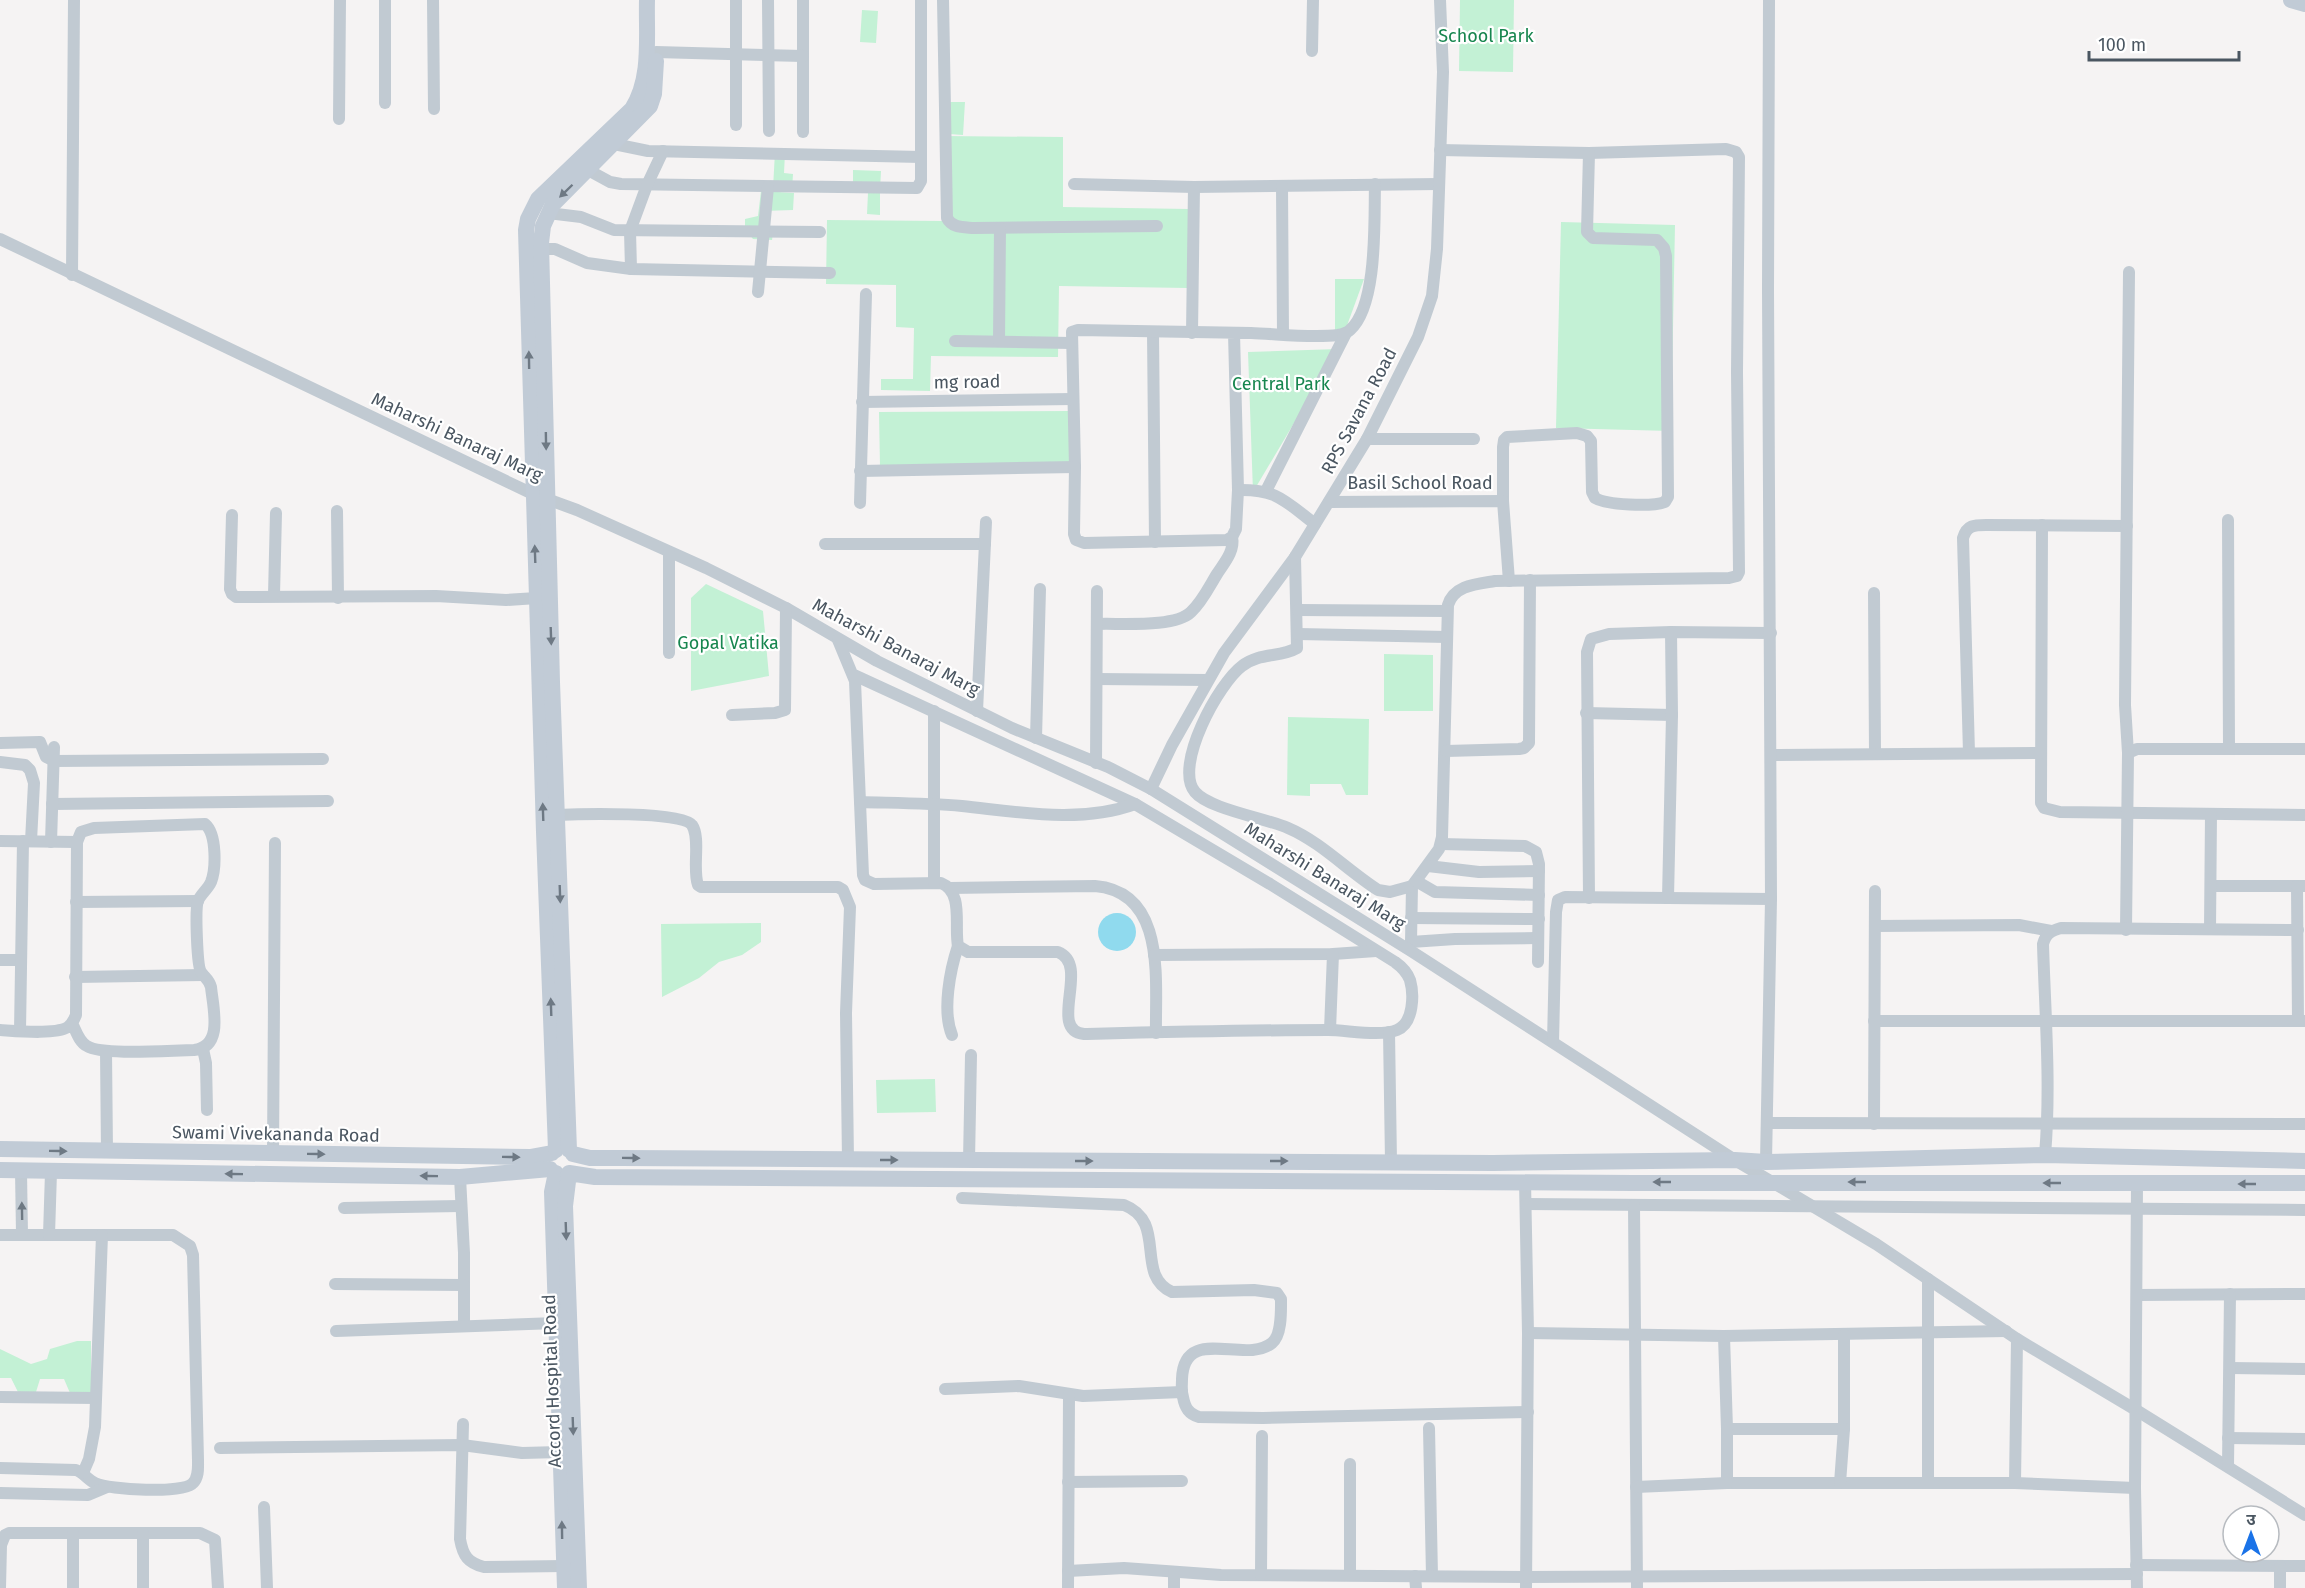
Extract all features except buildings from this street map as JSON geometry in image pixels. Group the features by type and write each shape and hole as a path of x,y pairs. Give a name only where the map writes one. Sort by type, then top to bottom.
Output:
{"street":[{"path":"72,275 74,0"},
{"path":"339,119 340,0"},
{"path":"385,0 385,103"},
{"path":"433,0 434,109"},
{"path":"565,1588 552,1192 561,1160 557,815 526,230 528,219 538,199 632,109 639,98 646,74 647,0"},
{"path":"561,1160 537,598 540,496 541,249 543,226 553,204 650,105 656,82 658,0"},
{"path":"735,125 736,0"},
{"path":"768,0 769,131"},
{"path":"803,0 803,132"},
{"path":"943,0 947,218 953,225 1000,228 1157,226"},
{"path":"1312,51 1313,0"},
{"name":"RPS Savana Road","path":"1150,789 1224,653 1295,557 1367,439 1418,337 1432,296 1437,249 1443,72 1440,0"},
{"path":"1766,1162 1771,899 1769,0"},
{"path":"2291,0 2305,4"},
{"path":"588,170 610,182 647,185 917,188 921,181 921,1"},
{"path":"657,52 803,56"},
{"path":"614,144 648,151 921,157"},
{"path":"1295,557 1298,610 1297,648 1257,657 1231,675 1209,709 1195,745 1189,776 1192,788 1203,800 1289,829 1378,890 1390,892 1414,883 1428,866 1440,844 1446,751 1447,611 1450,599 1455,592 1474,584 1509,581 1729,578 1737,576 1739,572 1737,372 1739,157 1736,152 1726,149 1589,153 1440,150"},
{"path":"631,269 630,231 647,185 663,151"},
{"path":"1503,501 1503,447 1507,437 1577,433 1583,434 1591,441 1592,492 1595,498 1607,503 1652,504 1665,502 1668,497 1666,256 1664,248 1657,240 1593,238 1587,232 1589,153"},
{"path":"1074,184 1194,187 1439,184"},
{"path":"1266,491 1346,333 1354,326 1362,310 1371,278 1375,184"},
{"path":"1282,186 1283,334"},
{"path":"758,292 768,187"},
{"path":"1192,333 1194,187"},
{"path":"548,213 581,217 614,230 820,232"},
{"path":"999,341 1000,228"},
{"name":"Maharshi Banaraj Marg","path":"0,239 540,496 578,510 669,552 786,608 838,640 977,711 1150,789 1553,1042 1735,1160 1928,1279 2017,1339 2305,1515"},
{"path":"541,249 560,250 587,263 631,269 830,273"},
{"path":"2126,930 2128,753 2125,705 2129,272"},
{"path":"860,503 866,294"},
{"path":"1234,333 1238,490 1236,529 1232,537 1227,540 1155,542 1084,543 1076,540 1074,534 1075,467 1070,334 1078,330 1192,333 1234,333 1333,335 1346,333"},
{"path":"1153,332 1155,542"},
{"path":"955,341 1071,343"},
{"name":"mg road","path":"862,402 1073,399"},
{"path":"1367,439 1474,440"},
{"path":"860,471 1075,467"},
{"path":"1238,490 1266,491 1280,498 1315,524"},
{"name":"Basil School Road","path":"1329,502 1503,501 1509,581"},
{"path":"337,512 338,598"},
{"path":"274,595 276,513"},
{"path":"232,515 231,594 243,598 274,595 338,598 436,596 506,600 537,598"},
{"path":"2228,520 2229,749"},
{"path":"977,711 986,522"},
{"path":"1969,753 1963,538 1965,531 1976,525 2127,526"},
{"path":"2042,525 2041,803 2044,808 2060,812 2305,815"},
{"path":"1096,624 1165,622 1185,617 1198,604 1226,560 1233,545 1232,537"},
{"path":"825,544 985,544"},
{"path":"669,552 669,653"},
{"path":"1446,751 1519,749 1529,743 1530,580"},
{"path":"1036,738 1040,589"},
{"path":"1096,763 1097,591"},
{"path":"1874,593 1875,754"},
{"path":"732,715 775,713 785,710 786,608"},
{"path":"1298,610 1447,611"},
{"path":"1668,898 1672,715 1671,632"},
{"path":"1589,898 1586,713 1587,652 1592,639 1610,634 1771,633"},
{"path":"1298,634 1447,637"},
{"path":"838,640 854,675 865,880 874,884 941,883 950,888 955,896 958,946 949,978 948,1021 952,1035"},
{"path":"854,675 1135,804 1270,884 1402,968 1411,987 1411,1010 1406,1022 1398,1030 1389,1032 1330,1030 1084,1034 1071,1029 1068,1020 1071,966 1065,955 1058,952 975,954 961,950 958,946"},
{"path":"1096,679 1208,680"},
{"path":"934,711 934,883"},
{"path":"1586,713 1672,715"},
{"path":"0,743 40,742 46,757 54,761 323,759"},
{"path":"51,842 54,747"},
{"path":"2128,753 2137,749 2305,749"},
{"path":"1771,755 2041,753"},
{"path":"0,762 26,765 33,776 27,841 20,1030"},
{"path":"52,804 328,801"},
{"path":"860,802 933,804 1076,815 1116,811 1135,804"},
{"path":"2210,930 2211,814"},
{"path":"557,815 675,817 688,821 693,829 695,873 698,885 701,887 838,887 843,890 850,907 846,1012 848,1160"},
{"path":"0,1030 66,1028 76,1015 77,842 81,832 94,828 205,824 212,836 213,870 212,881 198,901 198,955 199,967 210,981 211,987 214,1030 209,1044 203,1049 106,1051 88,1047 82,1042 72,1023"},
{"path":"0,841 77,842"},
{"path":"273,1154 275,843"},
{"path":"1440,844 1525,846 1536,852 1539,871 1538,962"},
{"path":"1428,866 1459,871 1539,871"},
{"path":"1414,883 1435,892 1539,895"},
{"path":"1414,883 1411,942 1447,939 1538,938"},
{"path":"950,888 1095,886 1114,890 1128,897 1139,909 1153,942 1156,1033"},
{"path":"1874,1021 2302,1021 2298,930 2301,886 2211,886"},
{"path":"1874,1124 1875,891"},
{"path":"1553,1042 1556,904 1558,900 1565,897 1771,899"},
{"path":"76,902 198,901"},
{"path":"1411,918 1539,919"},
{"path":"1875,926 2019,926 2051,931"},
{"path":"2045,1155 2047,1124 2043,944 2045,936 2061,928 2298,930"},
{"path":"1154,955 1334,954 1376,951"},
{"path":"1330,1030 1334,954"},
{"path":"0,960 21,960"},
{"path":"75,977 203,975"},
{"path":"1389,1032 1391,1162"},
{"path":"203,1049 206,1063 207,1110"},
{"path":"106,1051 107,1152"},
{"path":"969,1161 971,1055"},
{"path":"1767,1123 2305,1124"},
{"name":"Swami Vivekananda Road","path":"0,1149 530,1157 561,1160"},
{"path":"0,1170 460,1177 561,1160 590,1158 1493,1163 1735,1160 1766,1162 2045,1155 2305,1161"},
{"path":"561,1160 586,1177 2305,1183"},
{"name":"Accord Hospital Road","path":"561,1160 566,1206 579,1588"},
{"path":"21,1171 22,1235"},
{"path":"49,1235 51,1172"},
{"path":"460,1177 464,1326"},
{"path":"1525,1181 1528,1333 1526,1582"},
{"path":"2136,1588 2137,1184"},
{"path":"962,1198 1124,1205 1136,1209 1147,1227 1156,1278 1161,1287 1172,1292 1254,1290 1277,1293 1281,1299 1281,1312 1276,1340 1269,1345 1257,1349 1206,1349 1194,1352 1187,1357 1183,1370 1182,1392 1186,1408 1192,1415 1199,1418 1263,1419 1527,1412"},
{"path":"1526,1204 2305,1210"},
{"path":"1634,1205 1637,1582"},
{"path":"344,1208 460,1206"},
{"path":"0,1235 173,1235 190,1246 193,1255 198,1475 193,1484 185,1488 107,1487 94,1483 83,1473 69,1469 0,1468"},
{"path":"83,1473 92,1445 96,1398 102,1235"},
{"path":"1928,1279 1928,1483"},
{"path":"335,1284 464,1284"},
{"path":"2228,1466 2230,1294"},
{"path":"2138,1295 2305,1294"},
{"path":"336,1331 556,1323"},
{"path":"1528,1333 1724,1336 2006,1331"},
{"path":"1840,1483 1844,1428 1844,1335"},
{"path":"1724,1336 1727,1483"},
{"path":"2015,1483 2017,1339"},
{"path":"2230,1368 2305,1369"},
{"path":"945,1389 1018,1386 1069,1395 1182,1392"},
{"path":"1068,1588 1069,1395"},
{"path":"0,1397 96,1398"},
{"path":"463,1424 460,1539 467,1560 484,1567 564,1566"},
{"path":"1429,1428 1431,1576"},
{"path":"1727,1428 1844,1428"},
{"path":"1261,1575 1262,1436"},
{"path":"2228,1438 2305,1439"},
{"path":"220,1448 462,1445 516,1452 560,1452"},
{"path":"1350,1464 1350,1575"},
{"path":"1068,1482 1182,1481"},
{"path":"1636,1487 1727,1483 2015,1483 2135,1488"},
{"path":"0,1493 88,1495 107,1487"},
{"path":"264,1507 267,1588"},
{"path":"73,1533 73,1588"},
{"path":"0,1588 1,1545 5,1535 73,1533 200,1533 215,1540 218,1588"},
{"path":"143,1533 143,1588"},
{"path":"2280,1566 2280,1588"},
{"path":"1068,1571 1124,1568 1261,1575 1350,1575 1416,1582 1431,1576 1526,1582 1637,1582 2305,1566"},
{"path":"1174,1572 1174,1588"}],"green space":[{"name":"School Park","path":"1460,0 1514,0 1513,72 1459,71"},
{"path":"862,10 878,11 876,43 860,42"},
{"path":"950,102 965,102 963,135 949,134"},
{"path":"943,136 1063,137 1063,207 1189,209 1188,288 1059,286 1058,357 931,356 930,391 881,390 881,379 913,379 914,328 896,327 896,285 826,284 827,220 942,221"},
{"path":"775,152 785,153 784,173 793,174 792,190 773,188"},
{"path":"853,170 881,171 880,190 853,190"},
{"path":"761,191 794,193 793,210 763,211 773,233 772,240 753,239 745,229 745,219 758,216"},
{"path":"868,193 880,193 880,215 867,214"},
{"path":"1561,222 1675,225 1671,431 1556,428"},
{"path":"1335,279 1364,279 1345,331 1335,331"},
{"name":"Central Park","path":"1338,349 1253,492 1248,352"},
{"path":"1070,411 1070,466 880,467 879,412"},
{"name":"Gopal Vatika","path":"706,584 763,611 769,676 691,691 691,598"},
{"path":"1384,654 1433,655 1433,711 1384,711"},
{"path":"1288,717 1369,719 1368,795 1346,795 1341,784 1310,784 1310,796 1287,795"},
{"path":"761,923 761,942 742,955 719,962 699,978 662,997 661,924"},
{"path":"935,1079 936,1112 877,1113 876,1080"},
{"path":"77,1341 91,1341 91,1393 70,1393 64,1379 40,1379 36,1392 18,1392 11,1378 0,1378 0,1349 31,1364 47,1359 50,1349"}],"water":[{"path":"1117,913 1130,919 1136,932 1130,945 1117,951 1104,945 1098,932 1104,919"}]}
